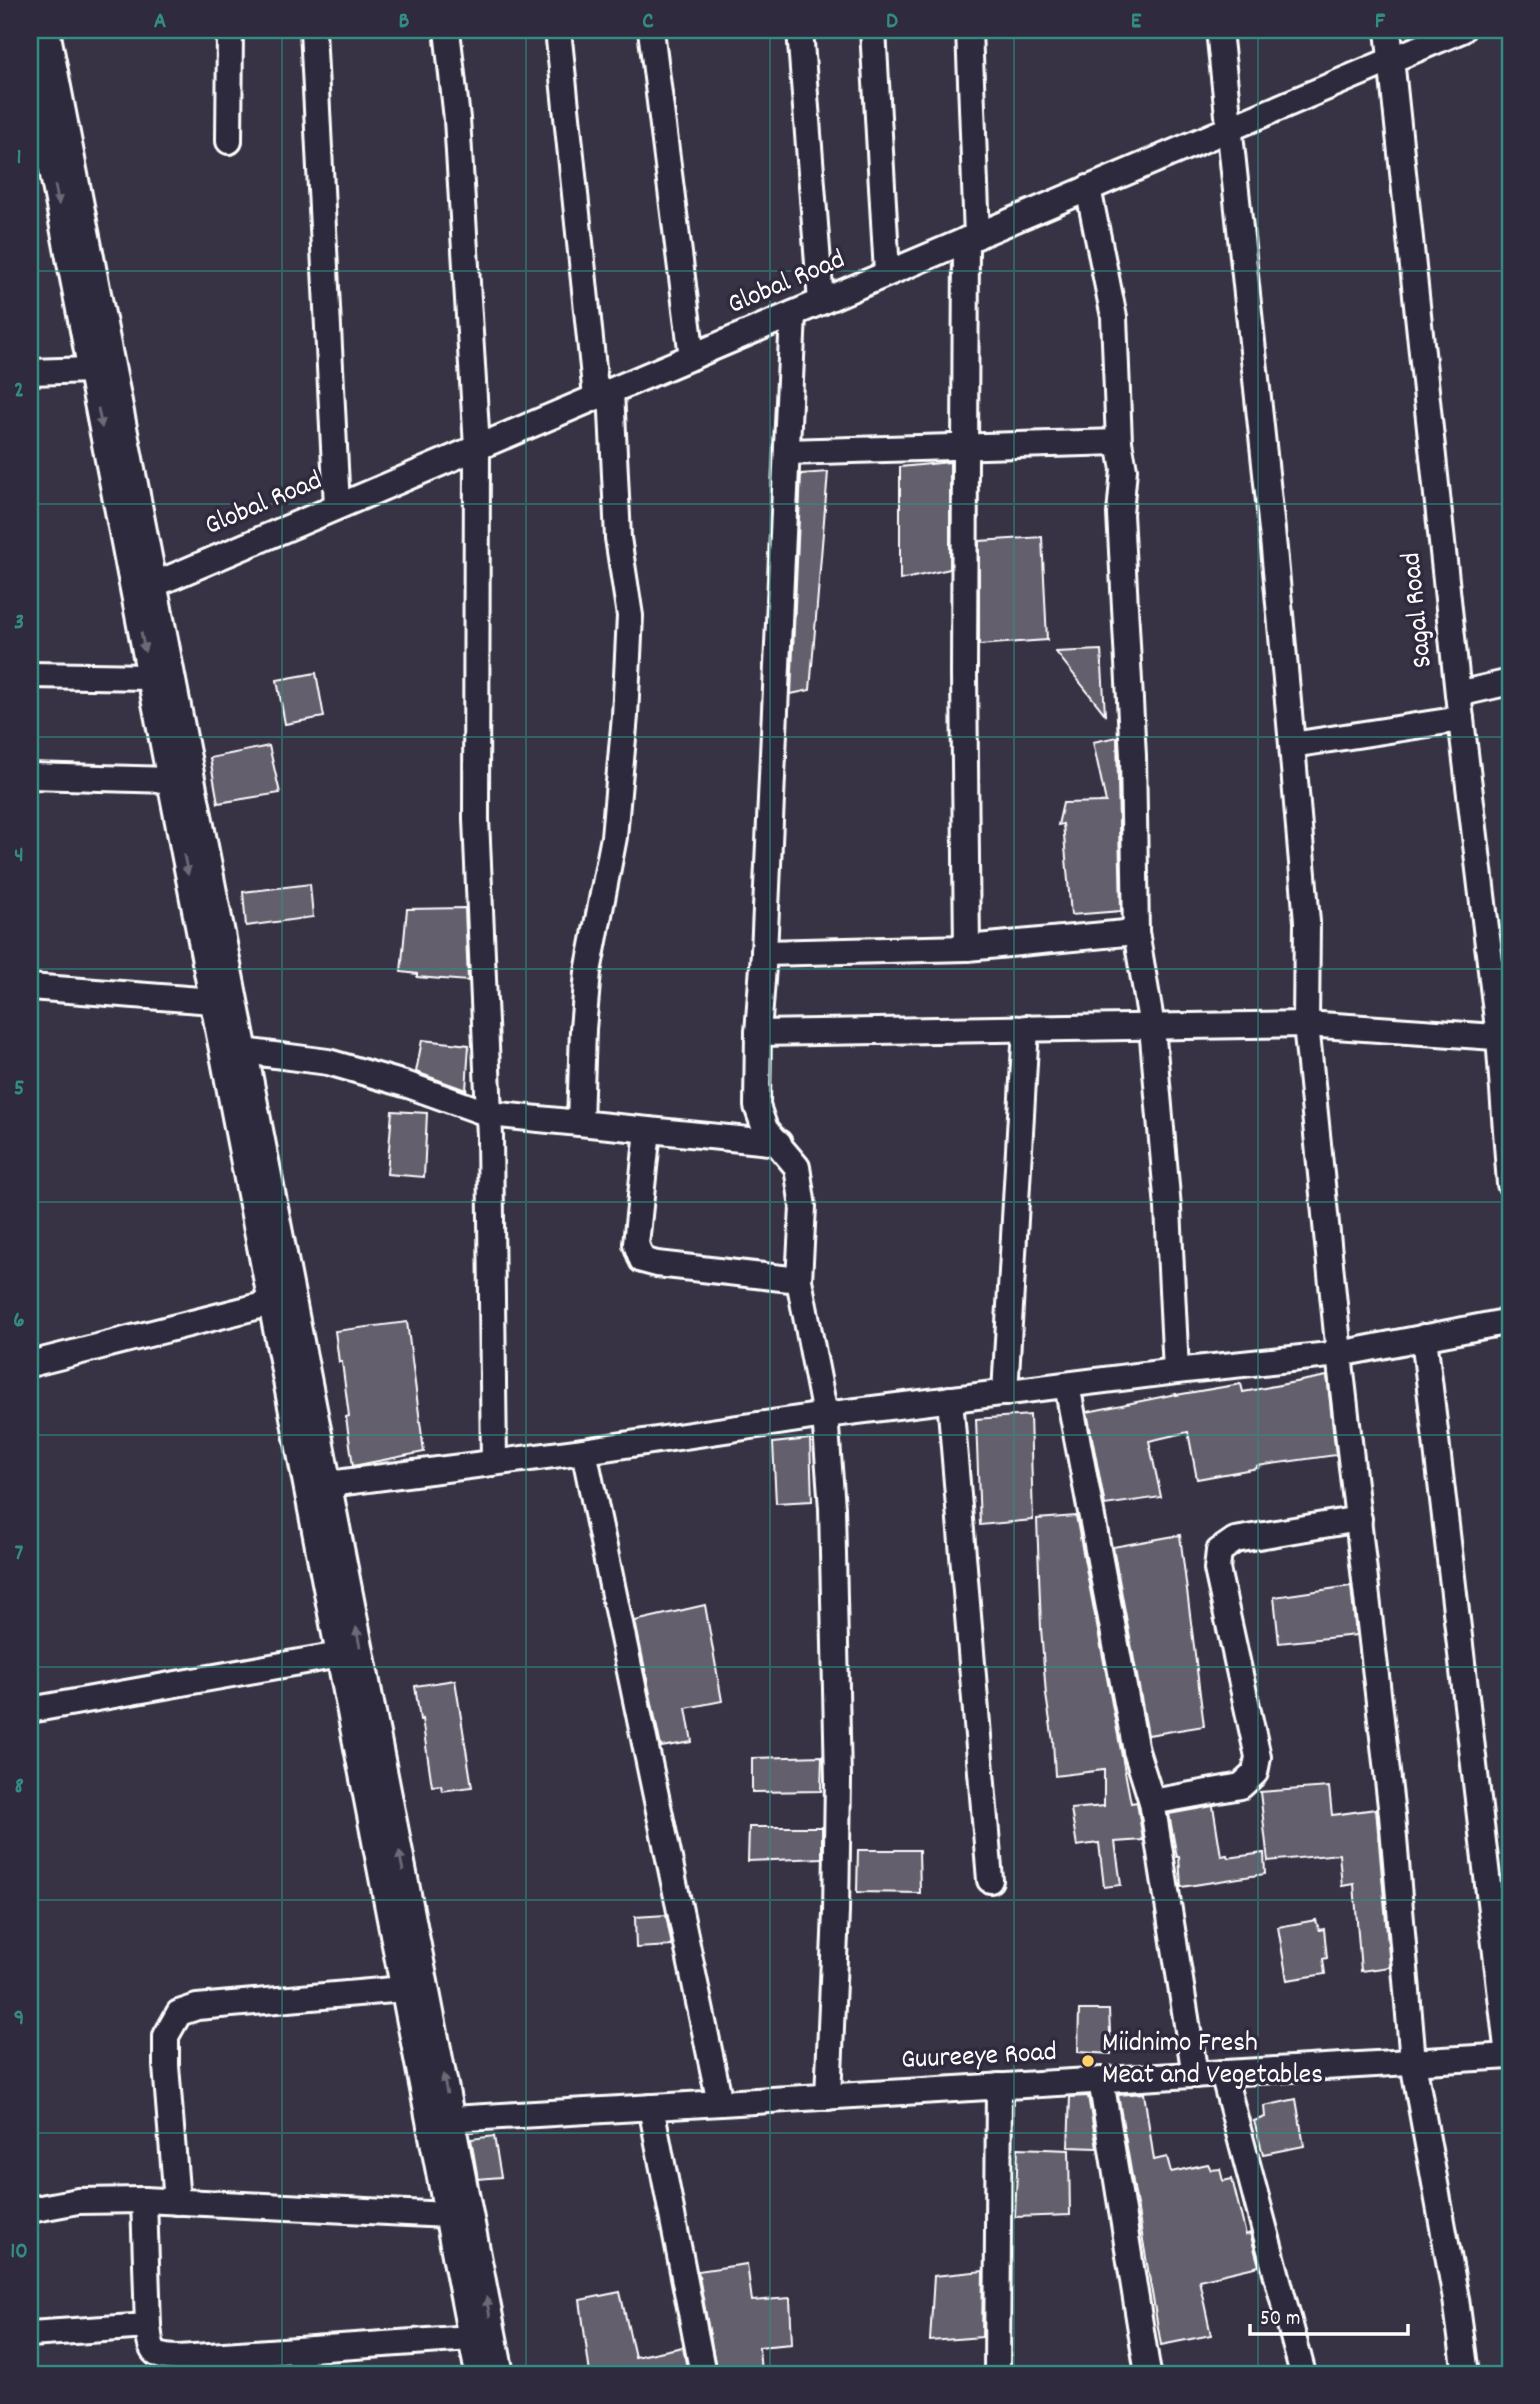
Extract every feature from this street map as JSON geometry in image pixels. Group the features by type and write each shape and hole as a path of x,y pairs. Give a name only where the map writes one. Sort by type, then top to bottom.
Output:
{"street":[{"path":"47,30 50,159 244,1051 317,1483 339,1654 478,2374"},
{"path":"229,141 230,30"},
{"path":"313,30 337,506"},
{"path":"447,30 457,119 477,447 476,819 489,1114 494,1462"},
{"path":"558,30 618,538 630,616 625,716 614,837 588,972 580,1123"},
{"path":"650,30 692,357"},
{"path":"800,30 821,302"},
{"path":"873,30 887,273"},
{"path":"967,948 964,447 971,238 968,30"},
{"path":"1219,30 1275,549 1307,922 1306,1024 1339,1354 1392,1815 1413,2062 1456,2299 1466,2374"},
{"name":"Sagal Road","path":"1388,30 1458,694 1505,1038 1510,1184"},
{"name":"Global Road","path":"144,589 1462,30"},
{"path":"30,56 91,370 144,589 150,677 271,1303 317,1483 452,2119 501,2374"},
{"path":"1088,188 1114,317 1119,442 1125,469 1120,514 1133,757 1136,932 1152,1027 1168,1209 1176,1371"},
{"path":"793,314 764,953 758,1033 757,1106 765,1129 797,1167 803,1207 799,1280 825,1415 832,1508 838,1780 836,1912 828,2097"},
{"path":"30,372 91,370"},
{"path":"787,452 1119,442"},
{"path":"30,675 150,677"},
{"path":"1458,694 1510,682"},
{"path":"1292,745 1461,719"},
{"path":"30,776 170,780"},
{"path":"764,953 967,948 1136,932"},
{"path":"30,987 213,1002"},
{"path":"758,1033 1306,1024 1505,1038"},
{"path":"1005,1393 1026,1028"},
{"path":"244,1051 328,1062 408,1085 489,1114 779,1143"},
{"path":"649,1130 636,1244 642,1260 799,1280"},
{"path":"30,1364 271,1303"},
{"path":"317,1483 584,1451 950,1399 1339,1354 1510,1321"},
{"path":"1424,1337 1509,2056"},
{"path":"1067,1385 1136,1751 1152,1802 1195,2075"},
{"path":"950,1399 990,1880"},
{"path":"584,1451 720,2103"},
{"path":"1152,1802 1241,1786 1255,1773 1258,1757 1217,1569 1219,1551 1235,1540 1359,1519"},
{"path":"30,1710 339,1654"},
{"path":"177,2202 166,2036 179,2014 197,2007 404,1989"},
{"name":"Guureeye Road","path":"452,2119 1509,2056"},
{"path":"1223,2073 1303,2374"},
{"path":"1101,2080 1148,2374"},
{"path":"997,2374 999,2087"},
{"path":"651,2108 703,2374"},
{"path":"30,2210 78,2201 144,2200 448,2214"},
{"path":"144,2200 148,2326 152,2350 180,2366 301,2362 471,2339"},
{"path":"30,2334 148,2326"}],"building":[{"path":"950,462 950,569 900,580 900,467"},
{"path":"828,472 810,690 791,694 801,474"},
{"path":"1042,537 1047,640 979,645 979,541"},
{"path":"1101,650 1105,714 1056,652"},
{"path":"316,673 324,717 285,724 277,680"},
{"path":"1117,737 1121,911 1071,915 1063,824 1058,825 1063,803 1106,802 1093,742"},
{"path":"269,746 280,793 218,803 210,758"},
{"path":"310,884 313,917 246,926 243,892"},
{"path":"465,908 468,981 417,977 417,974 401,972 407,909"},
{"path":"422,1040 469,1045 466,1090 416,1072"},
{"path":"392,1111 427,1113 424,1177 387,1174"},
{"path":"407,1322 424,1452 353,1466 342,1362 339,1362 335,1331"},
{"path":"1327,1376 1336,1455 1257,1466 1258,1468 1197,1479 1188,1432 1149,1441 1161,1497 1105,1505 1087,1412 1241,1384 1243,1392"},
{"path":"1030,1415 1033,1520 980,1525 976,1419"},
{"path":"810,1439 812,1501 776,1503 773,1443"},
{"path":"1076,1516 1131,1803 1137,1802 1143,1840 1115,1842 1121,1885 1104,1887 1099,1843 1077,1846 1071,1809 1104,1806 1104,1770 1055,1776 1046,1695 1037,1519"},
{"path":"1180,1535 1204,1726 1148,1735 1113,1547"},
{"path":"1351,1586 1356,1635 1279,1643 1274,1597"},
{"path":"705,1605 722,1701 686,1708 692,1742 661,1747 635,1621"},
{"path":"455,1680 472,1787 442,1791 441,1785 432,1786 415,1686"},
{"path":"822,1756 821,1791 752,1792 752,1758"},
{"path":"1329,1787 1332,1815 1376,1809 1390,1967 1361,1971 1354,1884 1342,1886 1339,1854 1268,1861 1260,1792"},
{"path":"1213,1806 1221,1856 1227,1855 1228,1858 1264,1853 1265,1874 1181,1887 1179,1857 1169,1814"},
{"path":"749,1827 822,1827 822,1858 748,1861"},
{"path":"858,1850 919,1850 920,1893 857,1892"},
{"path":"666,1915 672,1946 636,1948 635,1917"},
{"path":"1316,1920 1319,1930 1324,1929 1327,1958 1323,1959 1325,1974 1287,1980 1278,1927"},
{"path":"1079,2010 1109,2010 1111,2054 1078,2052"},
{"path":"1144,2093 1154,2160 1167,2157 1171,2172 1208,2164 1211,2170 1220,2169 1223,2181 1232,2179 1246,2235 1250,2233 1259,2266 1199,2280 1211,2335 1161,2345 1118,2095"},
{"path":"1088,2096 1097,2148 1068,2147 1070,2097"},
{"path":"1296,2099 1304,2146 1263,2154 1254,2121 1265,2117 1264,2106"},
{"path":"494,2136 501,2177 478,2179 471,2139"},
{"path":"1018,2148 1069,2150 1070,2215 1015,2217"},
{"path":"747,2264 752,2301 790,2298 792,2344 759,2347 761,2374 717,2374 698,2271"},
{"path":"983,2271 982,2337 930,2341 934,2276"},
{"path":"620,2292 635,2357 683,2347 688,2374 590,2374 580,2300"}],"place":[{"name":"Miidnimo Fresh Meat and Vegetables","path":"1088,2061"}]}
